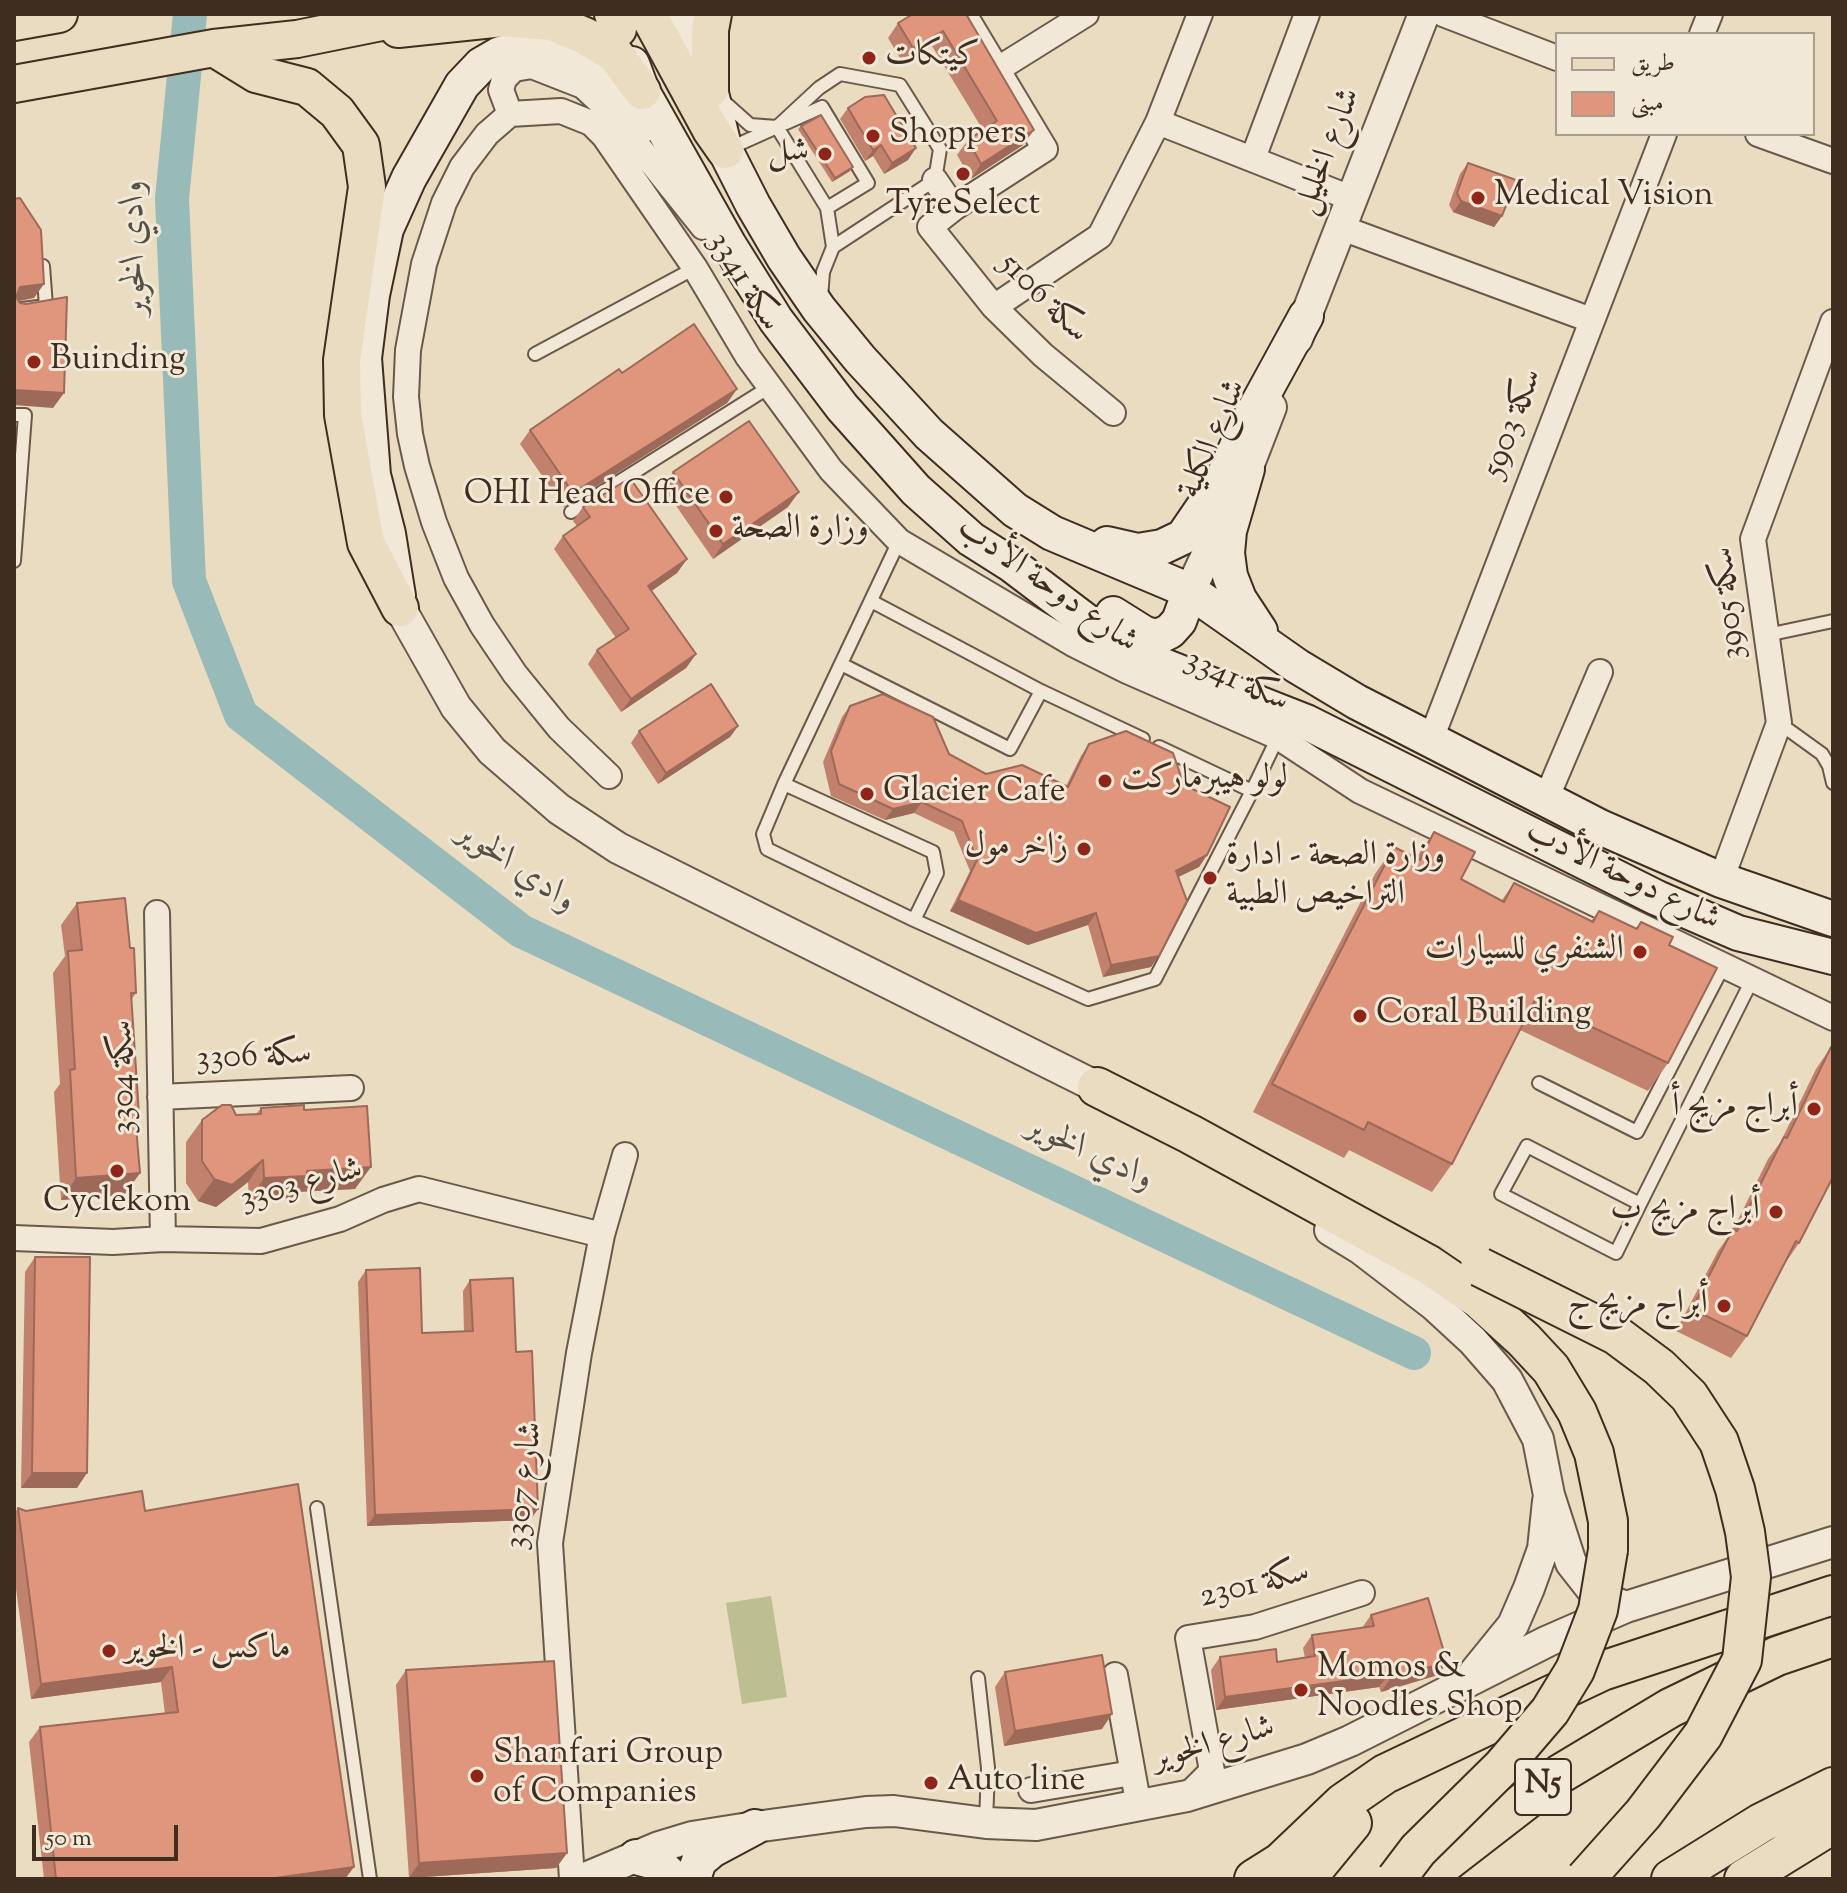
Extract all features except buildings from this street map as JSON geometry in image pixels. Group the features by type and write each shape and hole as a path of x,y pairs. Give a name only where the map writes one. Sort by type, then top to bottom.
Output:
{"highway":[{"path":"1097,1087 1160,1109 1223,1138 1616,1335 1659,1367 1689,1396 1719,1442 1735,1489 1751,1577 1742,1660 1703,1735 1643,1814 1585,1879"},
{"path":"1097,1087 1190,1134 1429,1265 1479,1299 1551,1369 1577,1412 1594,1453 1608,1521 1608,1550 1598,1610 1575,1670 1550,1711 1502,1767 1418,1850 1396,1879"},
{"path":"1254,1879 1281,1862 1343,1803 1385,1774 1602,1671 1833,1595"},
{"name":"N5","path":"1424,1879 1560,1774 1670,1708 1777,1656 1833,1637"},
{"path":"1306,1879 1351,1823 1432,1752"},
{"path":"1671,1879 1761,1823 1833,1787"},
{"path":"1332,1879 1351,1823"},
{"path":"1744,1879 1833,1824"}],"main road":[{"path":"14,22 59,14"},
{"path":"207,50 334,14"},
{"path":"297,39 421,14"},
{"name":"شارع دوحة الأدب","path":"675,14 710,89 725,150 776,245 819,309 929,434 1015,510 1052,533 1190,591 1357,702 1600,827 1721,880 1833,919"},
{"path":"710,89 713,14"},
{"path":"24,81 207,50 503,18 552,22 585,36 615,54 642,91"},
{"path":"623,18 725,150"},
{"name":"شارع دوحة الأدب","path":"623,18 642,91 716,236 776,320 863,431 916,490 971,539 1012,565 1111,640 1156,663 1306,722 1382,759 1657,898 1731,948 1833,957"},
{"path":"400,608 388,534 373,475 364,358 372,295 386,229 409,178 462,85 481,65 500,54 524,47 550,49 590,65 610,81 625,101 716,236"},
{"path":"207,50 256,74 307,87 337,112 361,145 367,187 342,360 343,415 366,543 400,608"},
{"path":"1052,533 1138,551 1162,547 1183,537 1222,480 1248,422 1306,316"},
{"path":"1247,469 1229,531 1227,553 1230,576 1239,599 1271,647"},
{"path":"1052,533 1081,557 1154,591 1162,599 1164,607 1162,615 1155,621 1145,622 1102,608"},
{"path":"1012,565 1102,608 1145,634 1158,637 1170,631 1179,621 1190,591"},
{"path":"1731,948 1833,974"},
{"path":"693,1879 699,1861 712,1850 755,1827"},
{"path":"636,1857 651,1861 674,1879"}],"street":[{"path":"935,180 954,208 1045,149 964,14"},
{"path":"998,69 1086,14"},
{"path":"994,307 1100,236 1158,122 1200,14"},
{"path":"1253,158 1307,14"},
{"name":"شارع الخليل","path":"1306,316 1424,14"},
{"path":"1443,14 1555,57"},
{"name":"سكة 3341","path":"716,236 611,112 583,86 532,66 514,69 504,79 501,90 510,114 561,111 591,123 604,136 695,268 748,357 831,470 899,541 1073,644 1278,737 1360,791 1731,948 1753,978 1833,1018"},
{"path":"510,114 487,134 462,167 444,203 424,264 408,350 406,397 410,434 434,522 456,578 482,625 515,674 559,728 609,776"},
{"path":"1158,122 1353,199"},
{"name":"سكة 5903","path":"1431,739 1663,136"},
{"path":"1764,136 1833,161"},
{"name":"سكة 5106","path":"954,208 930,227 994,307 1043,355 1113,413"},
{"path":"1342,228 1591,320"},
{"name":"شارع الكلية","path":"1190,591 1247,469 1306,316"},
{"name":"سكة 3905","path":"1721,880 1779,723 1753,539 1833,322"},
{"path":"400,608 456,707 492,751 559,809 618,848 1097,1087 1150,1127 1361,1249 1434,1305 1473,1341 1513,1389 1538,1439 1549,1495 1571,1563 1597,1596 1626,1607"},
{"path":"1546,799 1600,672"},
{"path":"1360,791 1382,759"},
{"name":"سكة 3304","path":"157,913 163,1239"},
{"name":"سكة 3306","path":"160,1097 351,1088"},
{"name":"3307 شارع","path":"572,1879 550,1543 579,1353 602,1235 625,1155"},
{"name":"3303 شارع","path":"14,1238 113,1242 163,1239 261,1241 340,1219 383,1200 419,1189 602,1235"},
{"path":"1461,1685 1486,1661 1513,1625 1543,1549 1549,1495"},
{"name":"شارع الخوير","path":"583,1879 692,1837 755,1827 894,1811 986,1823 1036,1825 1187,1796 1322,1753 1548,1641 1626,1607 1833,1542"},
{"name":"سكة 2301","path":"1187,1796 1212,1771 1188,1638 1255,1627 1362,1593"},
{"path":"1115,1675 1139,1807"},
{"path":"1031,1790 1132,1773"}],"lane":[{"path":"710,89 750,125 777,127 819,88 840,74 855,74 900,85 940,149 935,180 833,247"},
{"path":"725,150 822,107 868,183 827,208"},
{"path":"777,127 827,208 833,247 823,272 819,309"},
{"path":"14,310 46,306 41,252"},
{"path":"535,354 695,268"},
{"path":"571,512 771,386"},
{"path":"14,415 25,415 18,473 14,561"},
{"path":"899,541 784,784 763,834 767,849 1088,999 1155,979 1278,737"},
{"path":"871,601 1041,691 1252,791"},
{"path":"1767,635 1833,621"},
{"path":"841,664 1010,749 1041,691"},
{"path":"1779,723 1822,754 1833,783"},
{"path":"784,784 933,852 937,873 914,920"},
{"path":"1539,1083 1637,1132 1731,948"},
{"path":"1640,1204 1527,1146 1501,1194 1616,1253 1753,978"},
{"path":"317,1508 370,1879"},
{"path":"978,1678 988,1768 986,1823"}],"green space":[{"path":"771,1596 787,1697 742,1704 726,1603"}],"waterway":[{"name":"وادي الخوير","path":"190,14 172,199 189,581 241,715 521,931 1414,1353"}],"place":[{"name":"كيتكات","path":"869,58"},
{"name":"Shoppers","path":"873,136"},
{"name":"شل","path":"825,154"},
{"name":"TyreSelect","path":"963,174"},
{"name":"Medical Vision","path":"1478,198"},
{"name":"Buinding","path":"34,362"},
{"name":"OHI Head Office","path":"726,497"},
{"name":"وزارة الصحة","path":"716,531"},
{"name":"لولو هيبرماركت","path":"1105,781"},
{"name":"Glacier Cafe","path":"867,794"},
{"name":"زاخر مول","path":"1084,849"},
{"name":"وزارة الصحة - ادارة التراخيص الطبية","path":"1210,878"},
{"name":"الشنفري للسيارات","path":"1640,952"},
{"name":"Coral Building","path":"1360,1016"},
{"name":"أبراج مزيج أ","path":"1814,1109"},
{"name":"Cyclekom","path":"117,1171"},
{"name":"أبراج مزيج ب","path":"1776,1212"},
{"name":"أبراج مزيج ج","path":"1724,1306"},
{"name":"ماكس - الخوير","path":"109,1651"},
{"name":"Momos & Noodles Shop","path":"1301,1690"},
{"name":"Shanfari Group of Companies","path":"477,1776"},
{"name":"Auto line","path":"931,1783"}]}
